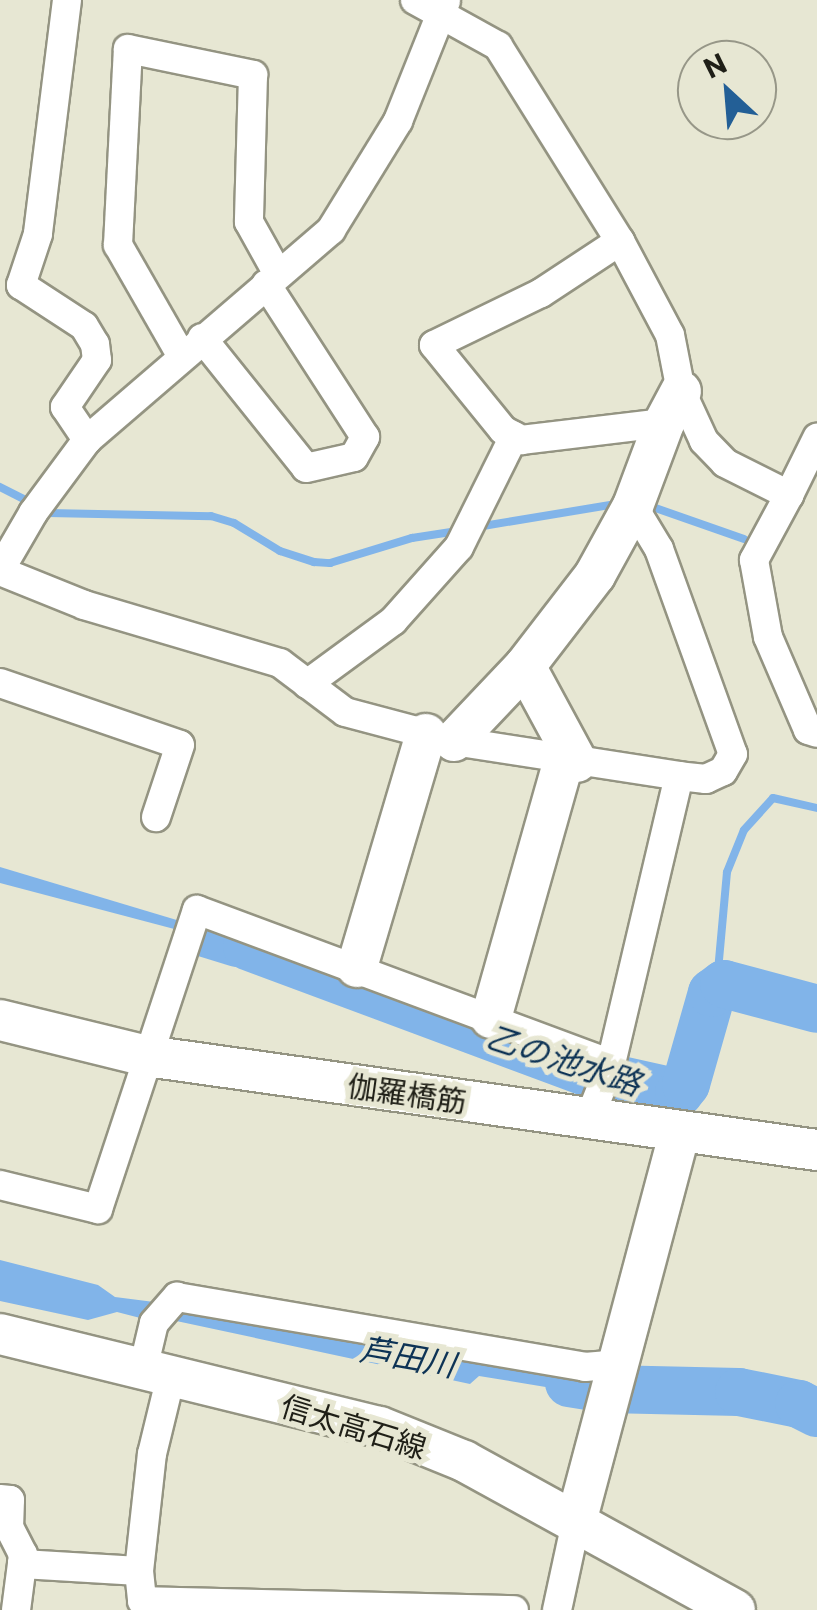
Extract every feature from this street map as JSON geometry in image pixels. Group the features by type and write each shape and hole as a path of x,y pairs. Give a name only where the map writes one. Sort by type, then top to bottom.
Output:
{"street":[{"path":"67,0 38,234 21,285 84,326 96,344 97,360 65,408 87,440"},
{"path":"357,967 440,738 526,666 595,575 634,503 673,407 670,335 620,241 498,46 444,9 415,0"},
{"path":"444,9 398,122 331,230 87,440 38,507 0,570 84,605 280,663 345,712 440,738 706,779 723,771 734,754 659,549 634,503"},
{"path":"128,49 253,75 249,222 272,279 365,438 354,457 306,468 192,346 118,245 128,49"},
{"path":"620,241 540,294 434,345 503,430 522,440 673,407"},
{"path":"673,407 725,463 788,495"},
{"path":"307,684 393,621 459,547 514,436"},
{"path":"817,438 754,560 768,637 808,730 817,733"},
{"path":"491,1018 570,761 526,666"},
{"path":"0,683 180,745 156,817"},
{"path":"0,1184 98,1209 197,910 491,1018 603,1083 680,776"},
{"name":"伽羅橋筋","path":"0,1020 147,1056 603,1083 680,1132 817,1150"},
{"path":"557,1610 576,1522 680,1132"},
{"path":"514,1610 142,1600 139,1571 162,1313 176,1297 585,1367 616,1379"},
{"name":"信太高石線","path":"0,1334 380,1427 464,1461 735,1610"},
{"path":"0,1500 10,1500 9,1527 23,1554 14,1590 139,1571"}],"water":[{"path":"0,867 180,921 178,930 0,883"},
{"path":"0,1260 98,1285 115,1297 162,1303 148,1320 117,1312 88,1320 0,1301"},
{"path":"176,1308 604,1375 600,1396 479,1376 470,1384 167,1319"}],"waterway":[{"path":"0,487 30,502"},
{"path":"483,526 616,504"},
{"path":"644,504 744,539"},
{"path":"48,513 211,516 234,523 280,551 330,563 412,538 457,531"},
{"path":"724,984 718,971 727,872 744,830 773,798 817,808"},
{"name":"乙の池水路","path":"205,933 237,943"},
{"name":"乙の池水路","path":"247,946 589,1073 679,1093 686,1084 712,993 724,984 817,1009"},
{"name":"芦田川","path":"569,1383 607,1389 739,1392 799,1404 817,1413"}]}
